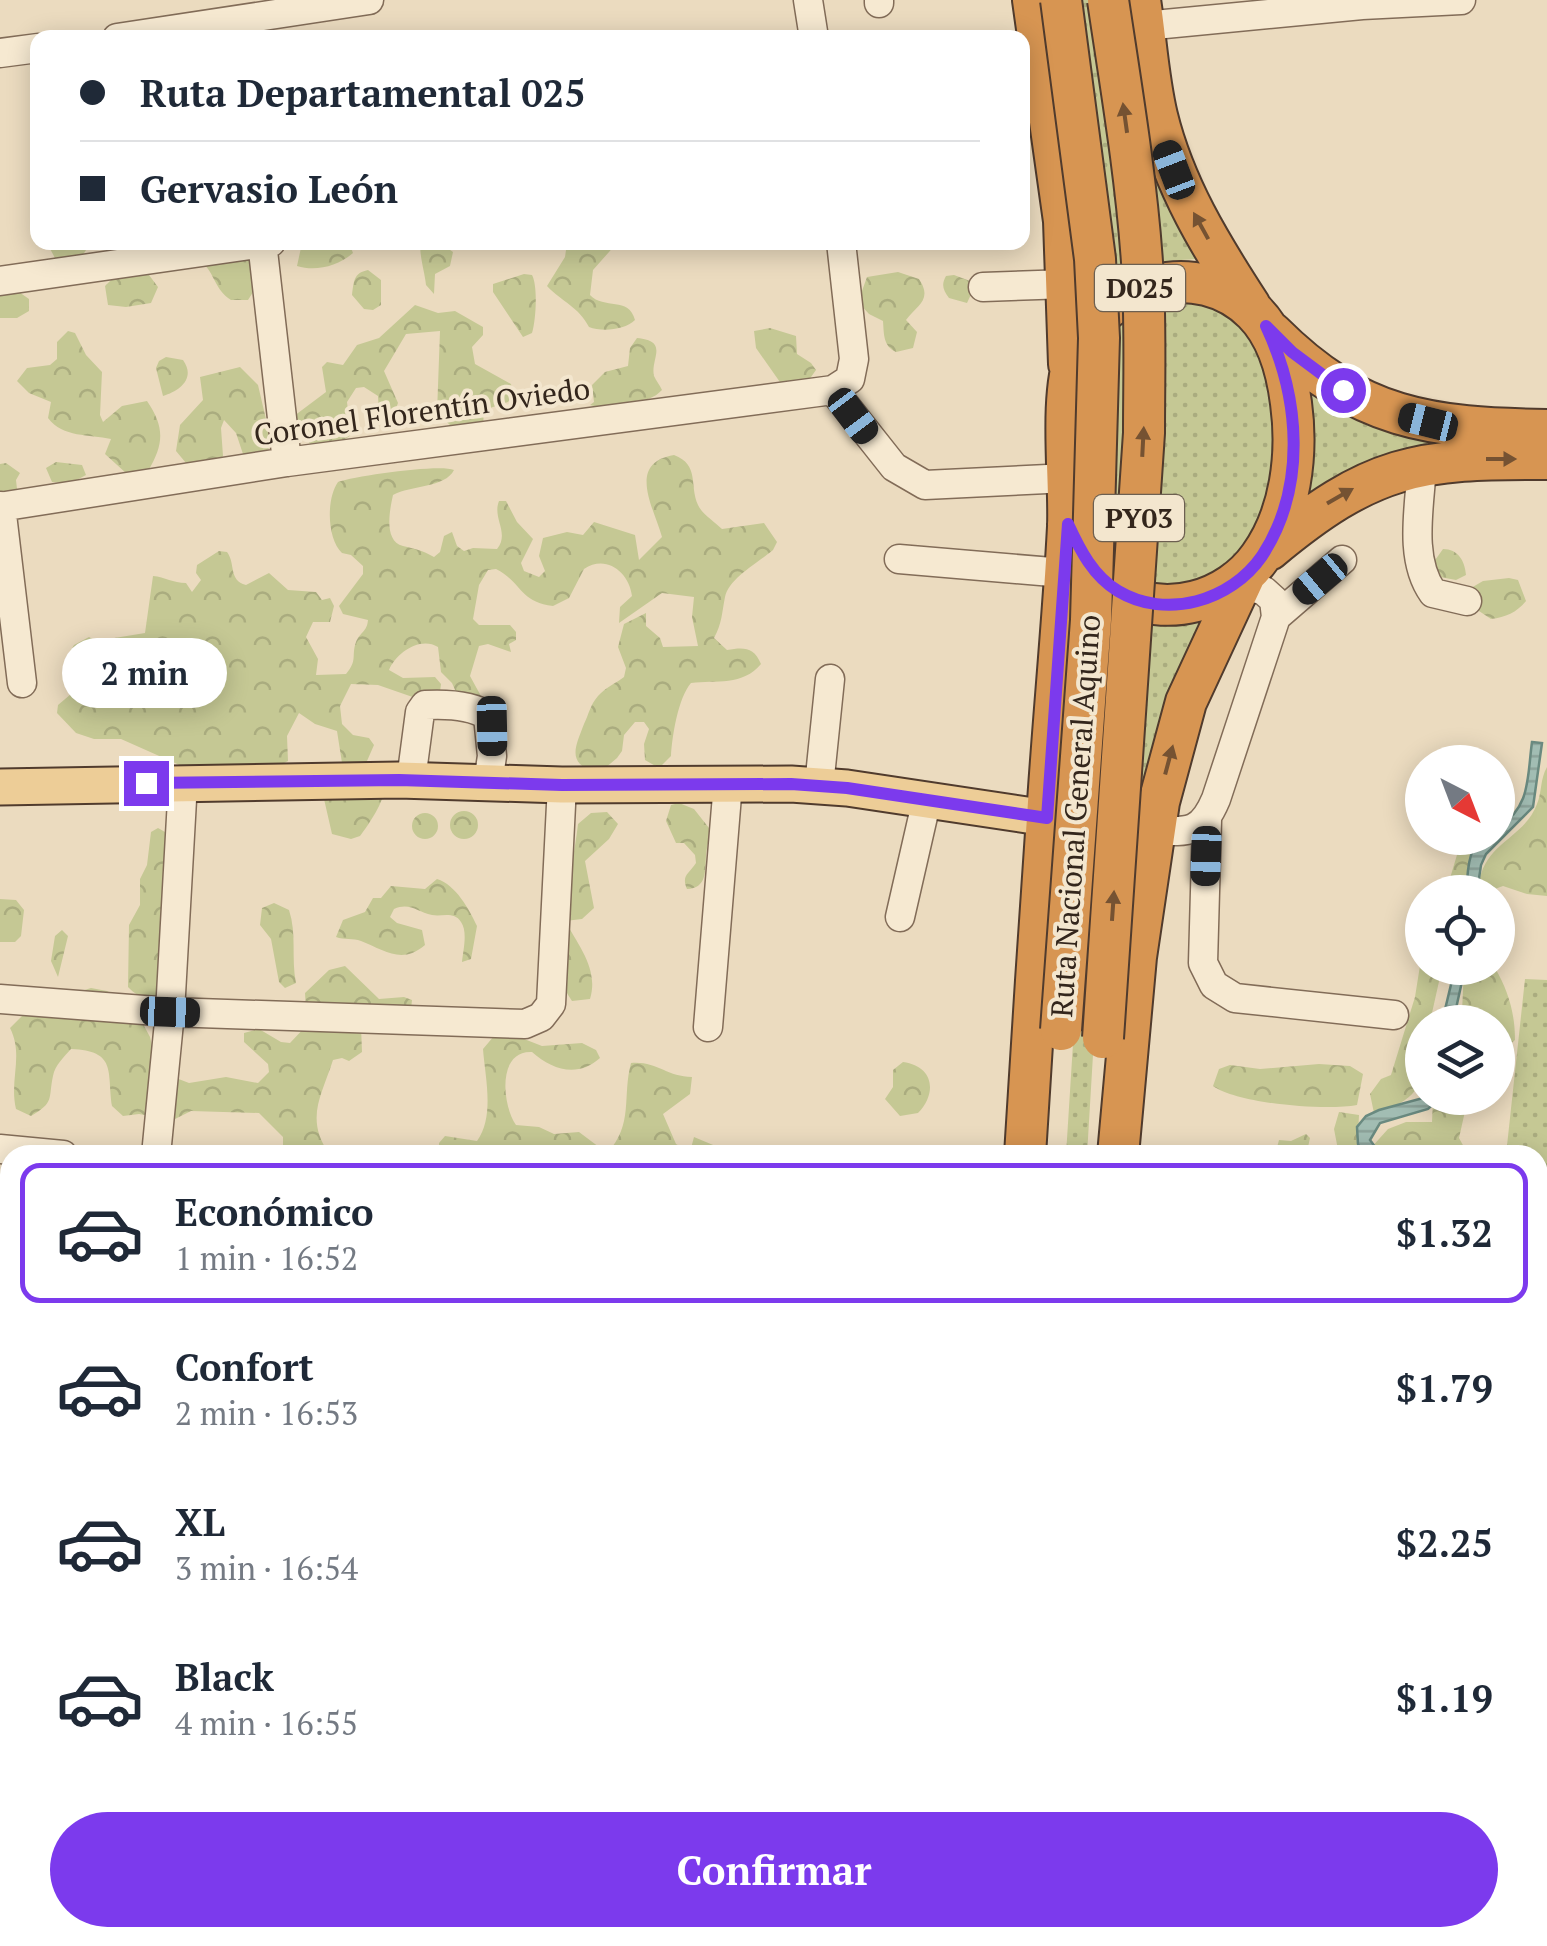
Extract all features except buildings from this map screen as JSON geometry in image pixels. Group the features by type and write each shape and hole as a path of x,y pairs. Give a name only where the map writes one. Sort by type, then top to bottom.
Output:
{"highway":[{"path":"1033,0 1064,220 1070,377"},
{"name":"Ruta Nacional General Aquino","path":"1053,1145 1091,620 1099,338 1096,260 1062,0"},
{"name":"Ruta Nacional General Aquino","path":"1097,1145 1139,510 1144,334 1134,184 1108,0"},
{"path":"1119,1145 1136,957 1168,764 1186,702 1249,572 1280,518 1289,488 1294,424 1280,357 1198,223 1172,164 1156,114 1142,13"},
{"name":"D025","path":"1547,430 1463,428 1397,414 1331,383 1292,352 1259,318 1223,292 1166,281 1136,289 1111,305 1089,328 1077,350 1070,377 1068,524 1085,560 1116,590 1141,601 1188,604 1214,596 1249,572 1324,505 1354,488 1422,464 1547,460"},
{"name":"Ruta Nacional General Aquino","path":"1026,1145 1068,524"}],"main road":[{"path":"0,787 411,780 562,785 728,783 819,786 1047,818"},
{"path":"1135,1145 1153,843"}],"street":[{"path":"165,30 370,0"},
{"path":"808,0 813,30"},
{"path":"1142,13 1461,0"},
{"path":"0,53 30,49"},
{"path":"0,281 215,250"},
{"path":"264,250 287,462"},
{"path":"842,250 854,359 841,384 894,467 926,484 1068,478"},
{"path":"983,287 1068,284"},
{"name":"Coronel Florentín Oviedo","path":"1,506 841,384"},
{"path":"1422,464 1418,548 1423,579 1433,593 1466,601"},
{"path":"1,506 22,683"},
{"path":"899,559 1064,574"},
{"path":"1276,617 1342,560"},
{"path":"1249,572 1274,600 1276,617 1207,820 1203,963 1214,985 1235,998 1394,1015"},
{"path":"819,786 830,679"},
{"path":"411,780 420,712 425,705 433,705 479,710 488,716 492,756 488,783"},
{"path":"157,1145 170,1012 183,782"},
{"path":"708,1027 728,783"},
{"path":"0,999 170,1012 526,1024 541,1017 551,1004 562,785"},
{"path":"900,917 926,799"},
{"path":"1153,843 1195,829 1207,820"}],"green space":[{"path":"1075,0 1093,0 1196,259 1140,267 1108,281"},
{"path":"51,250 86,250 72,259 56,260"},
{"path":"231,250 249,250 257,286 248,300 231,300 202,262"},
{"path":"300,250 353,253 326,267 297,266"},
{"path":"421,250 453,252 450,266 435,274 434,294 426,285"},
{"path":"566,250 611,250 593,270 590,295 602,302 622,305 635,320 613,329 589,327 575,309 547,286"},
{"path":"368,270 381,280 381,305 373,310 364,309 352,295 357,276"},
{"path":"898,272 919,279 924,297 906,320 917,332 913,348 896,352 886,343 883,321 858,302 867,277"},
{"path":"149,275 158,287 151,303 108,305 105,286 115,276"},
{"path":"532,275 536,303 532,333 523,337 493,292 493,284"},
{"path":"946,276 970,281 974,288 967,303 949,298 944,290"},
{"path":"19,292 29,299 29,311 17,318 0,318 0,295"},
{"path":"1214,300 1255,339 1277,412 1269,505 1232,566 1177,589 1118,575 1084,523 1089,375 1125,306"},
{"path":"415,305 438,313 455,311 483,327 483,335 472,347 475,364 511,384 513,396 508,402 484,410 483,427 475,432 450,425 437,413 440,331 406,334 384,371 398,403 392,419 384,419 379,413 378,396 364,387 356,388 347,402 351,435 331,444 310,444 294,416 326,392 322,367 327,362 343,365 357,345 379,338"},
{"path":"770,328 796,336 797,354 816,370 806,384 782,385 756,348 754,331"},
{"path":"68,331 75,333 86,355 102,372 103,422 122,406 147,401 153,410 160,443 148,471 127,474 105,454 111,439 61,429 48,418 51,402 29,393 17,381 27,368 50,365 57,359 57,342"},
{"path":"637,338 656,347 653,370 662,390 650,398 609,410 590,405 594,402 592,385 605,372 628,366 630,348"},
{"path":"166,357 183,360 188,373 180,387 163,396 156,368"},
{"path":"240,367 258,385 272,445 261,456 243,454 236,433 224,420 223,456 217,463 191,469 176,451 180,425 203,400 200,377"},
{"path":"1304,381 1472,444 1306,505"},
{"path":"674,455 691,470 700,508 722,529 764,523 777,542 728,590 714,638 727,650 752,651 761,664 738,679 691,683 679,708 671,756 659,768 645,760 644,744 649,729 644,722 635,722 624,735 622,751 598,774 581,765 576,748 595,699 624,677 626,668 618,647 624,624 646,613 646,626 660,638 663,647 698,646 692,617 694,597 662,593 619,623 620,607 632,596 630,587 615,568 600,564 584,569 569,598 553,606 533,600 496,569 488,570 479,585 473,619 479,625 510,625 516,640 509,644 511,652 488,644 479,646 470,676 482,698 459,699 452,683 441,672 438,647 431,644 409,648 389,670 403,678 435,677 441,684 440,692 427,702 378,685 351,684 340,706 342,724 353,735 369,738 374,745 367,761 384,792 360,836 351,839 332,834 324,799 342,763 337,731 315,724 299,713 287,736 288,761 280,765 193,771 121,739 94,739 76,733 57,713 58,705 71,694 94,689 66,659 74,645 89,637 96,641 145,633 153,576 186,583 192,592 201,580 196,573 197,565 219,551 227,552 240,583 246,585 269,573 288,590 316,592 322,600 330,598 334,606 330,622 313,622 306,637 318,659 316,675 346,674 368,620 343,614 339,606 363,574 363,566 351,555 342,553 333,538 330,508 338,482 415,470 454,470 443,480 393,495 389,524 393,538 403,546 434,557 440,552 444,536 452,532 457,546 464,551 497,549 502,537 497,507 499,501 506,501 517,522 533,539 521,563 524,571 539,577 545,571 539,556 543,538 567,532 583,535 594,522 635,535 639,560 662,537 647,477 659,460"},
{"path":"56,462 82,465 86,475 71,483 52,482 46,468"},
{"path":"6,463 20,473 17,489 5,495 0,494 0,464"},
{"path":"1443,549 1460,557 1466,575 1456,580 1440,577 1433,563"},
{"path":"1518,580 1526,601 1518,609 1491,619 1473,607 1471,588 1483,581"},
{"path":"1076,588 1208,619 1142,834 1062,827"},
{"path":"1547,767 1547,896 1515,890 1515,875 1481,875 1492,855 1515,855 1515,833 1531,816"},
{"path":"679,803 694,809 709,828 704,878 698,886 687,889 685,878 696,863 695,855 684,843 676,843 666,821 671,805"},
{"path":"464,811 474,815 478,825 474,835 464,839 454,835 450,825 454,815"},
{"path":"607,812 618,824 609,839 585,861 594,908 582,919 565,921 586,958 592,978 590,999 572,1001 558,964 559,922 578,824 591,813"},
{"path":"425,813 434,817 438,826 434,835 425,839 416,835 412,826 416,817"},
{"path":"158,828 165,832 169,874 158,996 150,998 128,987 129,925 140,905 140,879 147,865 151,832"},
{"path":"1086,837 1106,838 1088,1145 1067,1145"},
{"path":"1457,855 1480,855 1470,875 1451,875"},
{"path":"437,879 456,892 477,926 471,959 462,962 464,931 458,919 409,907 394,909 390,917 422,930 425,945 417,951 393,954 358,940 336,937 343,920 365,912 373,898 381,898 391,886 425,889"},
{"path":"0,899 16,900 24,910 21,936 15,942 0,942"},
{"path":"274,903 289,910 293,928 296,983 285,988 279,982 271,939 260,925 262,908"},
{"path":"62,930 68,936 58,977 51,961 55,936"},
{"path":"345,966 379,999 412,1000 411,1009 361,1026 362,1052 349,1061 333,1060 318,1107 318,1130 324,1145 283,1145 283,1137 259,1113 191,1111 173,1120 139,1114 123,1116 112,1106 109,1073 103,1059 71,1049 54,1072 44,1107 31,1116 16,1109 16,1048 10,1028 31,1007 91,988 107,991 121,998 142,1022 158,1071 189,1083 226,1077 258,1083 269,1072 268,1064 244,1042 244,1033 259,1029 290,1043 307,1025 305,993 329,970"},
{"path":"1525,979 1547,980 1547,1145 1507,1145 1510,1115 1515,1115 1515,1072"},
{"path":"1417,985 1438,985 1434,1005 1413,1005"},
{"path":"1463,985 1503,985 1510,1005 1462,1005"},
{"path":"1405,1030 1405,1100 1374,1113 1370,1094 1381,1079 1391,1075"},
{"path":"494,1036 519,1037 542,1046 582,1043 596,1050 600,1058 574,1070 557,1067 532,1052 521,1054 508,1069 506,1093 516,1125 539,1127 554,1134 579,1132 596,1145 439,1145 445,1136 477,1141 483,1131 488,1096 483,1049"},
{"path":"903,1062 926,1074 930,1089 918,1113 900,1116 885,1099 893,1087 893,1070"},
{"path":"631,1063 692,1077 690,1094 663,1114 676,1144 613,1145 624,1121"},
{"path":"1319,1064 1350,1066 1363,1074 1357,1105 1283,1104 1242,1097 1213,1086 1219,1069 1230,1065 1260,1069"},
{"path":"1339,1112 1359,1115 1358,1145 1337,1145 1334,1129"},
{"path":"1432,1115 1464,1115 1459,1138 1463,1145 1374,1145 1388,1129 1406,1122 1432,1122"},
{"path":"1306,1134 1310,1138 1308,1145 1278,1145 1279,1140 1291,1141"},
{"path":"694,1137 713,1145 692,1145"}],"shaded area":[{"path":"1532,742 1542,743 1533,807 1515,825 1515,812 1528,780"},
{"path":"1486,855 1480,875 1468,875 1471,856"},
{"path":"1451,985 1461,985 1457,1005 1446,1005"},
{"path":"1405,1103 1407,1115 1380,1123 1370,1140 1374,1145 1359,1145 1357,1127 1366,1116"}],"route":[{"path":"146,783 399,780 562,785 791,784 847,788 1047,818 1068,524 1085,560 1116,590 1163,605 1188,604 1214,596 1244,577 1262,555 1289,488 1294,424 1280,357 1266,326 1319,375 1343,390"}]}
